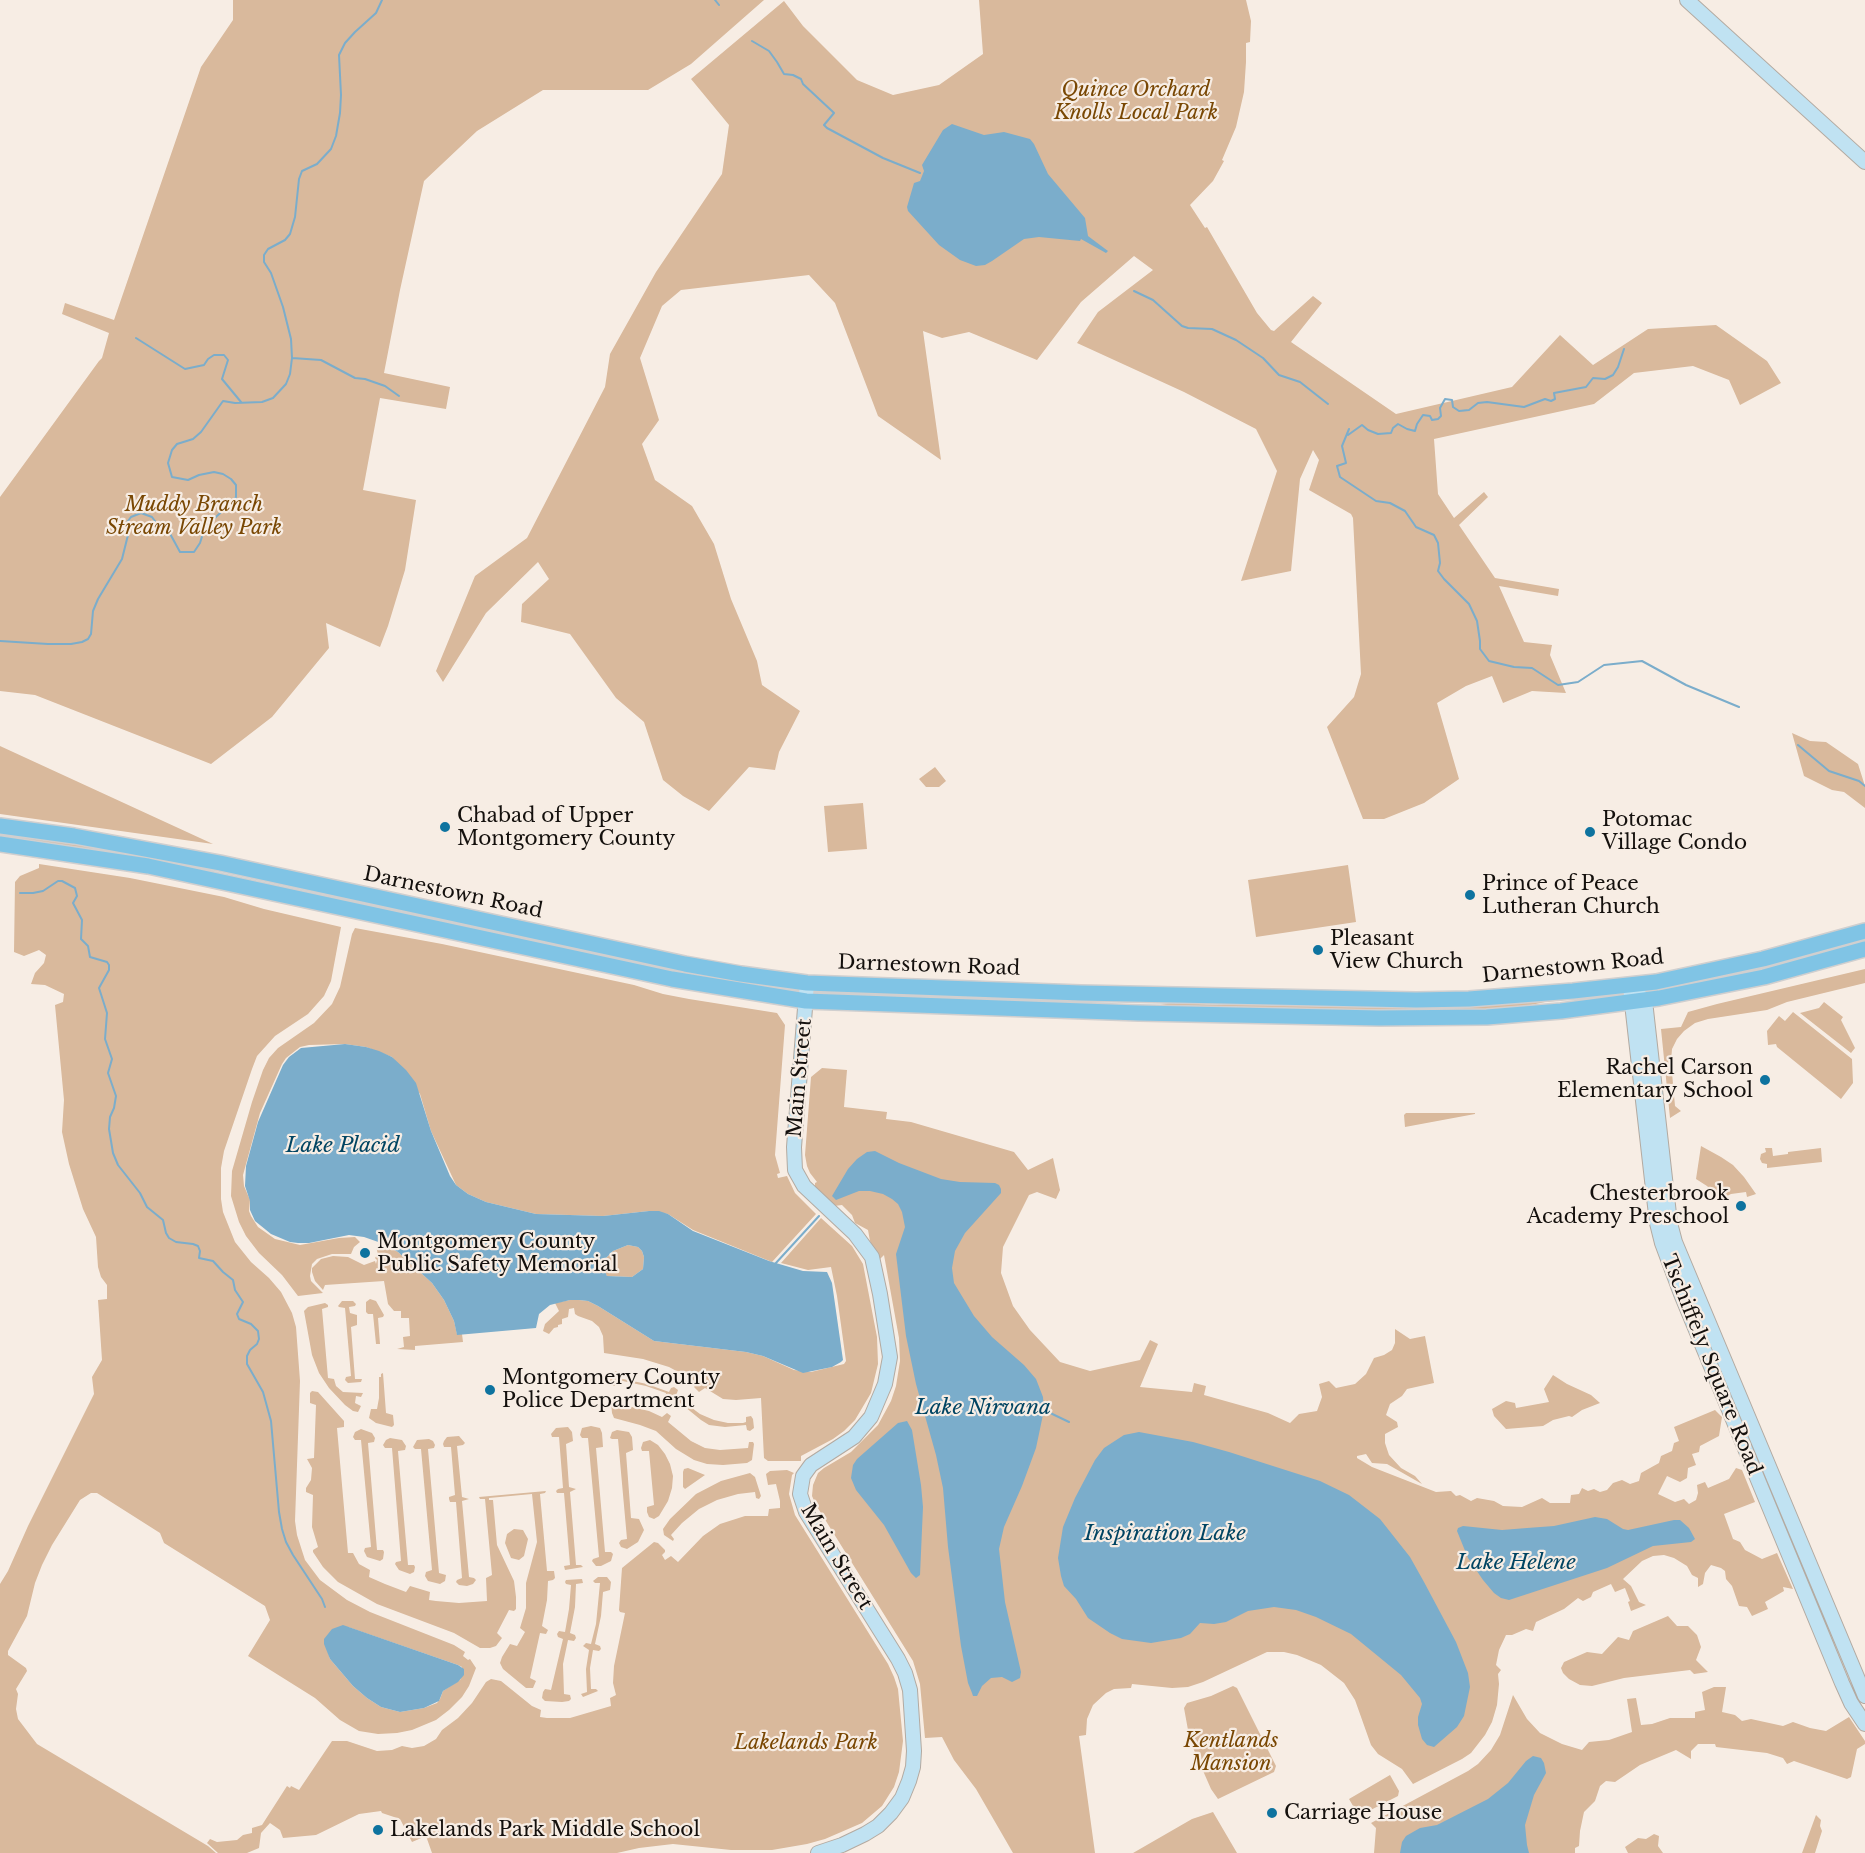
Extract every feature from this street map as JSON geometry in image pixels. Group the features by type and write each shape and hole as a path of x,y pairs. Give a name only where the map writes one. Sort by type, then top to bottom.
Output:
{"main road":[{"name":"Darnestown Road","path":"0,826 74,836 220,863 685,964 807,983 1081,993 1416,1000 1523,996 1630,986 1706,972 1865,932"},
{"name":"Darnestown Road","path":"0,844 148,866 672,979 806,1001 1139,1013 1379,1018 1487,1017 1638,1002 1764,977 1865,949"}],"street":[{"path":"1687,0 1865,162"},
{"name":"Main Street","path":"807,983 794,1147 795,1170 804,1186 855,1234 872,1257 890,1357 885,1384 871,1417 854,1437 811,1465 803,1476 800,1494 806,1512 905,1672 910,1690 914,1751 909,1781 902,1798 891,1813 866,1834 818,1853"},
{"name":"Tschiffely Square Road","path":"1630,986 1638,1002 1670,1223 1675,1242 1865,1696"},
{"name":"Tschiffely Square Road","path":"1638,1002 1653,1189 1657,1223 1665,1251 1685,1305 1842,1683 1851,1703 1865,1724"}],"green space":[{"name":"Muddy Branch Stream Valley Park","path":"233,0 764,0 691,64 648,90 543,90 477,131 424,181 384,373 450,387 446,409 380,398 363,490 416,500 405,570 388,626 380,647 326,623 329,648 272,717 211,764 35,695 0,691 0,497 102,358 109,333 62,314 65,303 114,320 201,67 233,20"},
{"name":"Quince Orchard Knolls Local Park","path":"979,0 1246,0 1251,21 1250,42 1246,43 1244,92 1236,127 1222,160 1224,161 1213,181 1190,205 1205,228 1207,227 1257,313 1271,330 1274,331 1313,296 1322,303 1291,342 1396,414 1512,387 1560,335 1593,365 1648,329 1716,325 1767,361 1781,383 1740,405 1729,380 1693,366 1634,373 1594,404 1434,439 1438,494 1454,518 1484,492 1488,497 1459,525 1495,578 1559,589 1558,596 1499,586 1524,642 1552,645 1550,655 1566,693 1532,691 1503,703 1492,676 1466,686 1437,703 1459,779 1424,803 1384,819 1363,819 1327,727 1354,697 1361,674 1353,518 1351,514 1309,490 1319,460 1313,450 1300,479 1291,571 1241,581 1277,471 1256,429 1184,392 1077,343 1098,312 1153,270 1134,256 1081,302 1037,360 969,332 942,338 923,331 941,460 878,416 835,303 809,275 681,290 662,306 640,358 659,420 642,444 655,480 692,506 714,544 731,599 757,661 762,685 800,711 779,752 775,770 749,767 709,811 683,796 663,780 644,722 616,698 570,634 521,622 522,604 549,579 538,562 486,613 443,682 436,671 475,576 527,538 605,387 610,354 656,272 722,174 729,125 691,79 784,1 803,26 857,80 893,95 939,85 983,54"},
{"path":"1792,733 1810,741 1826,742 1858,764 1865,786 1865,808 1844,792 1832,790 1804,776"},
{"path":"0,746 213,844 0,814"},
{"path":"935,767 946,781 939,787 926,787 919,779"},
{"path":"863,803 867,849 828,852 824,806"},
{"path":"0,834 98,846 198,866 131,856 0,842"},
{"path":"39,864 130,878 224,897 341,927 331,981 324,996 308,1014 275,1036 257,1056 224,1151 221,1168 223,1212 235,1242 281,1292 292,1313 296,1327 300,1381 295,1521 305,1560 320,1580 347,1600 370,1612 454,1645 465,1652 463,1656 470,1659 476,1668 462,1697 436,1720 412,1730 397,1733 378,1734 359,1731 340,1720 315,1698 248,1656 270,1620 265,1606 164,1543 160,1533 97,1493 91,1493 80,1500 42,1565 27,1616 8,1651 8,1655 27,1671 16,1689 18,1719 37,1744 208,1846 216,1853 0,1853 0,1584 94,1394 92,1377 102,1360 98,1300 107,1299 107,1285 98,1267 96,1237 83,1209 62,1132 64,1100 55,1005 63,1002 64,994 45,985 31,984 35,973 44,963 46,955 39,950 24,956 14,952 15,882 20,876 39,868","holes":["348,1627 462,1667 461,1679 443,1691 437,1703 400,1712 381,1707 353,1686 330,1659 326,1646"]},
{"path":"1348,865 1356,922 1256,937 1248,880"},
{"path":"380,909 441,921 462,922 772,985 713,977 683,976"},
{"path":"355,928 634,985 663,994 777,1013 785,1025 775,1155 780,1173 777,1174 778,1178 787,1176 795,1193 816,1214 772,1262 693,1230 668,1214 649,1211 603,1216 536,1214 486,1202 468,1194 456,1185 431,1131 420,1094 392,1057 366,1047 345,1044 309,1045 300,1047 282,1064 260,1113 243,1175 244,1186 250,1200 251,1216 258,1227 275,1239 300,1245 355,1237 360,1242 351,1254 332,1254 317,1259 312,1264 310,1276 311,1281 323,1293 298,1296 246,1236 231,1196 232,1171 252,1102 269,1058 278,1048 314,1023 332,1004 340,987"},
{"path":"1865,969 1865,983 1787,1002 1767,1010 1708,1019 1695,1023 1684,1031 1672,1049 1671,1062 1675,1106 1681,1111 1670,1118 1661,1029 1681,1027 1688,1012"},
{"path":"916,992 1052,998 1024,1001 829,994 893,995"},
{"path":"1615,993 1517,1008 1444,1012 1180,1007 1160,1004 1222,1005 1252,1001"},
{"path":"1824,1002 1843,1017 1841,1020 1855,1048 1851,1053 1800,1013 1819,1008"},
{"path":"1793,1012 1852,1059 1853,1083 1841,1099 1776,1044 1768,1045 1767,1031 1779,1016 1785,1021"},
{"path":"822,1068 847,1070 844,1107 887,1112 886,1119 911,1122 1014,1152 1028,1170 1053,1158 1060,1190 1056,1199 1037,1192 1029,1195 1003,1247 1001,1273 1013,1306 1030,1330 1060,1362 1090,1371 1140,1360 1150,1340 1158,1344 1140,1387 1192,1392 1194,1383 1206,1386 1204,1395 1268,1413 1290,1423 1299,1414 1317,1411 1322,1397 1319,1384 1329,1381 1336,1388 1355,1384 1366,1374 1374,1358 1392,1350 1395,1343 1395,1329 1410,1339 1425,1336 1434,1383 1407,1389 1402,1396 1390,1404 1386,1415 1397,1422 1398,1427 1385,1434 1389,1455 1401,1468 1415,1476 1422,1484 1387,1464 1372,1463 1366,1454 1357,1456 1357,1458 1372,1467 1436,1492 1451,1491 1456,1496 1460,1495 1471,1501 1477,1498 1494,1501 1503,1506 1522,1507 1542,1498 1550,1503 1570,1503 1571,1495 1579,1494 1582,1488 1600,1492 1622,1480 1630,1484 1639,1481 1641,1473 1659,1463 1661,1456 1672,1451 1674,1443 1679,1441 1674,1427 1715,1410 1722,1417 1719,1436 1700,1446 1699,1452 1692,1454 1696,1465 1688,1468 1687,1478 1680,1482 1667,1476 1658,1494 1675,1502 1684,1499 1689,1504 1696,1500 1697,1485 1705,1482 1708,1488 1729,1479 1736,1468 1742,1470 1755,1502 1724,1514 1733,1539 1740,1542 1745,1550 1762,1559 1777,1553 1793,1589 1783,1587 1784,1591 1765,1602 1768,1609 1752,1616 1747,1607 1739,1606 1732,1586 1726,1579 1725,1571 1721,1568 1711,1565 1705,1573 1703,1584 1698,1587 1698,1578 1692,1575 1687,1566 1674,1558 1664,1555 1653,1556 1642,1561 1623,1579 1631,1586 1639,1602 1646,1605 1631,1611 1625,1588 1615,1592 1611,1584 1593,1592 1591,1597 1583,1601 1578,1598 1564,1609 1536,1622 1533,1631 1526,1629 1506,1635 1499,1650 1496,1665 1501,1670 1498,1674 1497,1705 1485,1735 1471,1753 1413,1784 1402,1769 1378,1754 1371,1745 1355,1700 1344,1683 1321,1665 1297,1655 1267,1652 1188,1687 1172,1688 1132,1684 1131,1688 1114,1689 1093,1705 1087,1719 1086,1735 1079,1736 1095,1853 1013,1853 976,1789 954,1760 942,1737 925,1738 920,1684 913,1661 812,1496 813,1485 818,1473 851,1452 878,1425 891,1401 900,1361 899,1338 884,1255 880,1259 870,1241 868,1230 855,1223 852,1215 842,1205 834,1206 815,1188 817,1182 807,1166 805,1155 811,1077"},
{"path":"1406,1113 1475,1114 1405,1127 1404,1115"},
{"path":"1701,1146 1733,1165 1756,1194 1747,1197 1746,1192 1731,1194 1727,1196 1727,1199 1721,1200 1696,1179"},
{"path":"1765,1148 1772,1148 1773,1156 1821,1148 1822,1162 1767,1168 1767,1164 1762,1163 1760,1159 1761,1154 1766,1152"},
{"path":"821,1218 852,1246 863,1264 877,1337 878,1364 871,1393 855,1420 833,1439 801,1456 801,1461 768,1461 764,1458 761,1398 723,1399 705,1388 699,1392 694,1387 697,1382 669,1367 643,1359 604,1353 603,1336 599,1327 592,1321 575,1314 574,1308 569,1309 568,1317 562,1319 562,1324 549,1334 543,1331 545,1324 559,1311 555,1303 579,1300 598,1306 654,1341 746,1352 763,1356 794,1370 811,1372 844,1364 846,1361 831,1267 808,1270 781,1263"},
{"path":"382,1243 398,1252 432,1283 444,1300 454,1321 457,1334 462,1334 463,1342 415,1346 415,1350 397,1349 404,1347 403,1337 410,1336 409,1318 401,1318 401,1311 394,1311 388,1304 384,1281 325,1285 323,1290 315,1281 312,1268 321,1259 333,1256 348,1257 364,1265 375,1261 376,1264 375,1258 378,1254 376,1247"},
{"path":"628,1245 638,1247 642,1251 643,1269 632,1277 607,1276 602,1265 606,1258 613,1251"},
{"path":"370,1299 376,1301 384,1315 378,1318 380,1344 376,1344 373,1314 366,1312 366,1302"},
{"path":"342,1301 353,1301 356,1304 349,1307 350,1313 357,1315 357,1325 351,1327 355,1379 362,1379 361,1382 348,1383 345,1380 346,1377 351,1376 345,1308 338,1306"},
{"path":"325,1303 328,1307 322,1309 328,1378 334,1379 336,1386 343,1392 363,1393 361,1397 356,1396 355,1403 361,1406 358,1412 345,1405 329,1388 319,1373 312,1355 304,1311 308,1307"},
{"path":"616,1371 618,1378 647,1384 669,1392 674,1387 678,1390 676,1396 700,1414 714,1420 743,1423 746,1422 746,1417 751,1416 754,1428 750,1431 747,1430 746,1425 725,1427 709,1425 674,1398 669,1402 665,1399 666,1393 618,1380 616,1386 612,1386 610,1375"},
{"path":"383,1373 386,1413 393,1415 394,1425 392,1427 376,1423 369,1418 371,1409 377,1409 379,1377"},
{"path":"1553,1375 1591,1395 1600,1403 1572,1417 1553,1420 1543,1426 1506,1429 1494,1416 1492,1409 1506,1401 1515,1403 1516,1408 1549,1402 1544,1389"},
{"path":"312,1391 318,1392 344,1421 344,1427 337,1428 348,1553 353,1553 359,1564 370,1570 369,1577 385,1584 406,1592 410,1586 430,1592 429,1600 459,1603 487,1601 486,1578 492,1575 485,1499 479,1497 546,1491 540,1494 547,1571 554,1571 555,1578 548,1581 542,1626 548,1630 546,1634 540,1633 530,1678 536,1681 533,1688 526,1688 503,1669 500,1663 510,1644 517,1646 525,1632 520,1628 526,1608 526,1583 537,1542 532,1494 489,1498 493,1500 497,1545 514,1581 516,1597 516,1609 509,1610 497,1633 502,1638 496,1646 480,1648 454,1633 377,1604 338,1582 323,1567 313,1552 318,1547 312,1527 313,1495 306,1492 311,1480 312,1468 307,1459 314,1458 316,1405 310,1403"},
{"path":"618,1397 619,1404 649,1411 662,1417 667,1413 671,1416 668,1422 691,1441 705,1448 720,1450 748,1448 749,1442 753,1442 752,1460 747,1463 723,1465 694,1460 676,1449 656,1431 614,1418 611,1402"},
{"path":"591,1426 600,1428 602,1433 603,1447 596,1448 605,1552 613,1554 611,1561 601,1566 596,1566 592,1561 599,1557 588,1438 582,1438 580,1435 582,1428"},
{"path":"568,1427 572,1432 573,1441 566,1444 569,1487 576,1489 570,1492 576,1565 583,1567 565,1570 564,1566 570,1565 564,1493 556,1491 563,1488 559,1437 552,1437 551,1434 556,1428"},
{"path":"361,1429 372,1433 375,1438 374,1442 368,1443 377,1550 384,1552 383,1559 380,1561 367,1557 364,1551 365,1548 371,1547 361,1440 355,1440 353,1437 355,1432"},
{"path":"617,1430 629,1432 632,1437 633,1450 626,1453 631,1518 639,1519 644,1530 638,1542 627,1549 621,1547 619,1543 627,1539 618,1439 610,1438 612,1432"},
{"path":"459,1436 465,1443 457,1446 462,1497 469,1499 462,1501 469,1577 476,1580 467,1586 456,1582 462,1578 456,1502 450,1502 449,1499 455,1495 451,1447 444,1447 443,1444 447,1437"},
{"path":"390,1438 402,1440 406,1446 405,1450 398,1451 408,1565 415,1567 414,1572 410,1574 399,1570 395,1564 401,1561 392,1448 385,1448 383,1445"},
{"path":"429,1439 435,1445 434,1448 428,1449 439,1573 446,1575 445,1581 440,1584 428,1581 425,1576 426,1572 432,1570 421,1449 413,1447 417,1440"},
{"path":"650,1440 658,1445 665,1454 673,1476 668,1501 659,1516 654,1519 649,1517 647,1512 647,1507 654,1505 649,1451 642,1451 641,1448 643,1442"},
{"path":"688,1468 705,1475 685,1489 683,1472"},
{"name":"Lakelands Park","path":"787,1470 794,1473 789,1494 795,1515 888,1664 898,1689 903,1741 899,1772 894,1787 882,1806 862,1823 825,1839 772,1850 731,1850 673,1844 617,1853 432,1853 426,1836 412,1842 400,1819 381,1811 359,1814 316,1835 283,1838 280,1830 270,1823 261,1833 259,1848 247,1853 218,1853 207,1843 210,1839 217,1842 237,1840 243,1835 252,1833 252,1828 262,1825 287,1786 299,1790 332,1741 347,1741 377,1751 392,1750 402,1746 412,1748 424,1746 436,1739 442,1730 458,1718 472,1703 486,1682 491,1679 501,1681 532,1706 541,1710 540,1717 570,1718 611,1706 610,1698 616,1695 613,1683 614,1666 625,1613 619,1610 622,1568 654,1542 665,1550 662,1555 665,1560 671,1556 678,1562 703,1536 720,1524 745,1516 768,1516 769,1509 780,1508 780,1501 776,1484 768,1485 766,1474 770,1471"},
{"path":"750,1473 755,1477 761,1496 759,1499 756,1498 755,1492 717,1500 699,1509 682,1523 671,1535 673,1541 664,1535 663,1529 670,1519 696,1494 721,1481"},
{"path":"514,1529 523,1530 528,1539 524,1556 519,1560 511,1558 505,1543 507,1534"},
{"path":"598,1577 607,1577 611,1582 610,1590 603,1592 595,1644 601,1649 593,1650 590,1668 591,1689 598,1691 583,1697 581,1694 587,1692 586,1669 589,1650 583,1646 586,1643 591,1644 596,1624 600,1583 593,1581"},
{"path":"582,1579 583,1583 576,1584 575,1607 570,1633 576,1638 574,1641 568,1640 563,1664 564,1694 570,1695 571,1699 562,1702 545,1701 542,1698 543,1692 545,1689 551,1690 563,1639 557,1634 559,1631 565,1632 569,1609 571,1585 565,1582"},
{"path":"1668,1616 1677,1626 1688,1626 1697,1635 1701,1647 1696,1660 1708,1672 1694,1674 1690,1670 1624,1678 1592,1686 1580,1685 1563,1673 1561,1668 1564,1662 1587,1652 1602,1654 1618,1637 1629,1640 1633,1631"},
{"name":"Kentlands Mansion","path":"1233,1686 1237,1688 1276,1766 1274,1772 1218,1799 1211,1789 1190,1741 1184,1708 1187,1703"},
{"path":"1714,1687 1726,1687 1722,1712 1735,1715 1742,1721 1751,1719 1783,1726 1793,1722 1826,1731 1849,1717 1865,1741 1865,1744 1857,1749 1851,1777 1847,1779 1794,1761 1787,1764 1783,1758 1767,1753 1716,1747 1715,1744 1698,1744 1691,1751 1691,1759 1676,1750 1640,1765 1615,1782 1606,1781 1600,1786 1595,1801 1584,1812 1579,1846 1575,1848 1575,1853 1374,1853 1376,1828 1371,1823 1478,1764 1491,1750 1500,1735 1513,1695 1527,1719 1540,1733 1562,1744 1582,1750 1589,1742 1609,1740 1632,1732 1627,1699 1636,1698 1641,1725 1652,1724 1670,1718 1695,1718 1695,1712 1705,1710 1702,1692"},
{"path":"1390,1775 1399,1791 1398,1796 1359,1816 1349,1799"},
{"path":"1213,1812 1237,1853 1133,1853 1192,1819"},
{"path":"1816,1815 1821,1820 1822,1831 1815,1853 1802,1853"},
{"path":"1654,1834 1659,1836 1658,1846 1663,1853 1628,1853 1625,1847 1638,1838 1646,1839"}],"water":[{"path":"952,124 984,135 1004,132 1030,139 1048,174 1085,218 1088,236 1108,251 1106,253 1081,239 1080,241 1039,237 1024,239 985,265 976,266 960,260 939,245 908,211 907,207 914,183 920,181 924,171 922,165 943,130"},
{"name":"Lake Placid","path":"345,1044 366,1047 392,1057 416,1083 431,1131 450,1176 456,1185 468,1194 486,1202 536,1214 603,1216 659,1211 668,1214 693,1231 769,1261 803,1271 827,1272 832,1283 843,1360 832,1367 803,1373 763,1356 746,1352 654,1341 598,1306 579,1300 550,1305 539,1314 536,1328 457,1335 454,1321 444,1300 432,1283 398,1252 384,1244 349,1235 298,1243 271,1234 255,1221 250,1210 250,1201 245,1186 246,1166 258,1122 283,1065 301,1048","holes":["628,1245 638,1247 644,1257 643,1269 632,1277 607,1276 602,1265 613,1251"]},
{"name":"Lake Nirvana","path":"875,1151 941,1179 999,1185 1001,1193 965,1233 955,1251 952,1268 954,1283 974,1316 992,1337 1024,1365 1036,1379 1043,1397 1044,1410 1036,1448 1004,1527 999,1549 1005,1602 1021,1672 1020,1678 1012,1682 1002,1677 991,1678 982,1686 977,1696 973,1696 968,1683 961,1646 943,1488 906,1336 896,1254 905,1227 902,1212 892,1199 870,1191 859,1191 836,1200 832,1196 848,1169 857,1159 867,1152"},
{"path":"907,1421 912,1430 923,1507 920,1575 916,1578 884,1525 856,1490 851,1478 853,1465 857,1459 898,1423"},
{"name":"Inspiration Lake","path":"1139,1432 1193,1442 1320,1481 1349,1495 1380,1519 1410,1557 1456,1642 1468,1673 1470,1687 1464,1716 1457,1727 1434,1747 1427,1745 1422,1739 1418,1725 1422,1704 1420,1698 1401,1675 1351,1634 1296,1610 1274,1607 1248,1611 1226,1622 1200,1623 1190,1634 1181,1638 1151,1643 1122,1639 1088,1618 1064,1586 1061,1576 1058,1558 1063,1527 1075,1498 1104,1448 1124,1435"},
{"name":"Lake Helene","path":"1595,1517 1607,1519 1628,1530 1680,1520 1689,1528 1695,1539 1691,1542 1653,1546 1607,1568 1509,1600 1494,1593 1483,1580 1468,1558 1457,1531 1463,1526 1502,1530 1554,1526"},
{"path":"343,1625 458,1665 464,1669 464,1675 458,1682 443,1691 439,1701 424,1708 400,1712 381,1707 353,1686 330,1659 324,1639 332,1629"},
{"path":"1533,1756 1541,1758 1546,1773 1534,1795 1525,1825 1529,1853 1400,1853 1406,1836 1420,1828 1437,1825 1488,1799 1508,1783"}],"waterway":[{"path":"0,641 71,644 88,639 91,634 93,611 98,599 122,559 128,535 125,525 131,517 141,513 152,517 160,528 168,530 180,552 194,552 200,543 205,527 236,497 236,485 223,474 214,472 188,480 172,477 168,463 172,450 177,444 193,439 201,432 223,401 262,402 273,398 286,384 292,358 291,339 283,307 271,273 264,262 264,255 268,249 285,240 290,234 302,171 317,164 331,149 340,113 339,55 345,43 376,13 382,0"},
{"path":"715,0 719,5"},
{"path":"752,41 769,51 784,74 801,79 803,84 834,113 824,125 827,128 883,158 920,173"},
{"path":"1134,291 1153,300 1182,326 1212,329 1236,340 1263,358 1279,375 1300,382 1328,404"},
{"path":"136,338 185,369 204,365 214,355 224,355 228,360 222,379 241,402"},
{"path":"1348,435 1362,425 1378,434 1391,433 1398,424 1415,431 1423,415 1430,416 1432,420 1441,416 1440,408 1445,399 1452,400 1453,407 1459,411 1469,410 1478,403 1487,402 1524,407 1545,399 1551,401 1555,399 1554,393 1586,387 1593,378 1605,379 1613,375 1624,349"},
{"path":"292,358 321,360 355,378 385,386 399,396"},
{"path":"1349,429 1342,446 1346,463 1337,466 1340,477 1376,501 1390,503 1405,511 1416,527 1434,535 1438,543 1440,563 1438,571 1469,604 1477,621 1480,649 1489,661 1514,667 1532,668 1558,685 1578,682 1604,665 1642,661 1686,685 1739,707"},
{"path":"1798,745 1829,771 1859,781 1865,786"},
{"path":"20,893 43,891 58,881 75,888 77,896 73,903 82,920 81,939 88,946 90,957 107,962 109,965 109,970 99,988 107,1013 105,1039 112,1059 108,1073 116,1096 109,1129 113,1153 118,1165 140,1193 147,1207 163,1220 169,1238 176,1242 198,1246 199,1258 213,1261 233,1280 235,1290 243,1302 237,1314 239,1319 251,1324 258,1331 259,1339 247,1356 247,1364 263,1392 271,1421 282,1529 293,1555 325,1607"},
{"path":"775,1264 819,1216"},
{"path":"1044,1410 1069,1422"}],"place":[{"name":"Chabad of Upper Montgomery County","path":"445,827"},
{"name":"Potomac Village Condo","path":"1590,832"},
{"name":"Prince of Peace Lutheran Church","path":"1470,895"},
{"name":"Pleasant View Church","path":"1318,950"},
{"name":"Rachel Carson Elementary School","path":"1765,1080"},
{"name":"Chesterbrook Academy Preschool","path":"1741,1206"},
{"name":"Montgomery County Public Safety Memorial","path":"365,1253"},
{"name":"Montgomery County Police Department","path":"490,1390"},
{"name":"Carriage House","path":"1272,1813"},
{"name":"Lakelands Park Middle School","path":"378,1830"}]}
